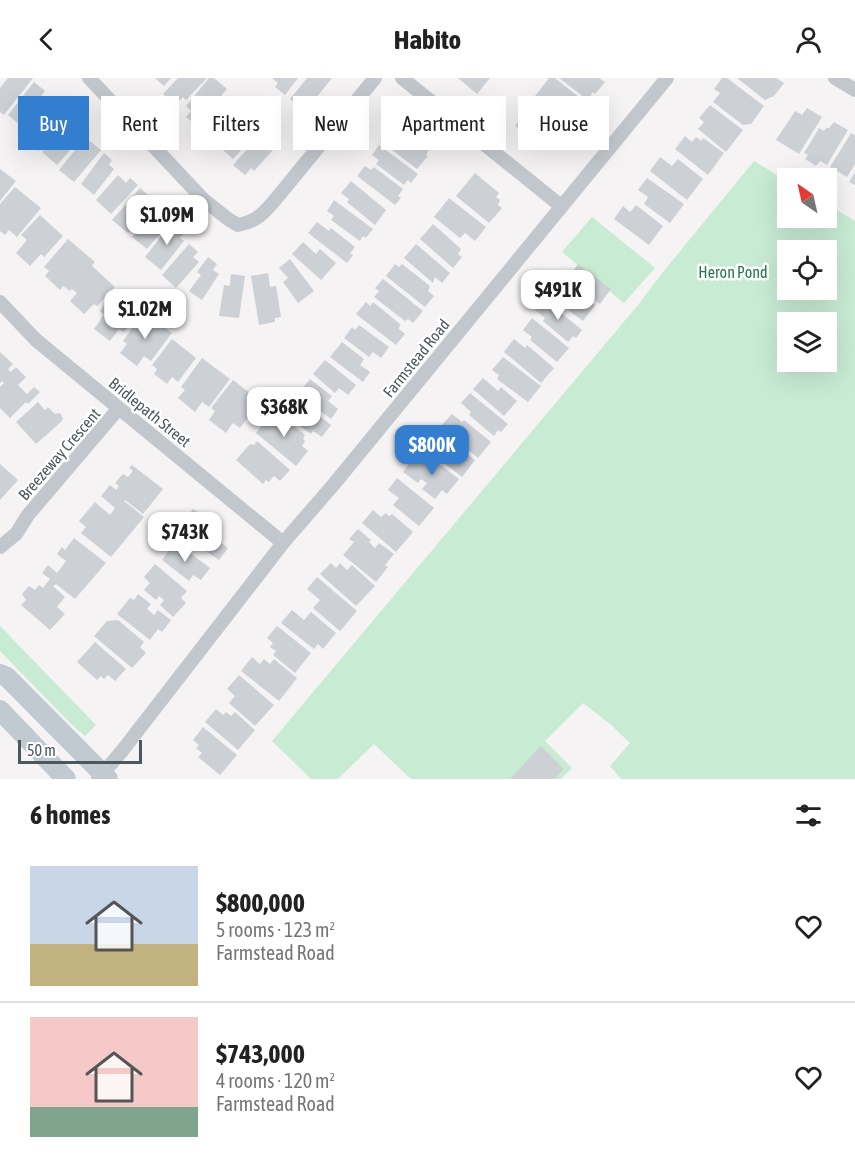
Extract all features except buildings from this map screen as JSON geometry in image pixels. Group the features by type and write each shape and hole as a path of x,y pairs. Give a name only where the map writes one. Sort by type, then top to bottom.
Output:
{"main road":[{"path":"0,674 7,677 103,777"},
{"path":"0,710 66,779"}],"street":[{"path":"89,78 204,200 238,225 251,222 261,216 375,78"},
{"path":"402,78 561,206"},
{"name":"Farmstead Road","path":"103,777 283,543 667,78"},
{"path":"835,78 855,90"},
{"name":"Bridlepath Street","path":"0,302 36,340 283,543"},
{"name":"Breezeway Crescent","path":"0,548 16,534 28,515 119,408"}],"green space":[{"name":"Heron Pond","path":"754,161 777,175 777,228 837,228 837,210 855,221 855,779 621,779 610,766 630,743 583,703 545,741 572,768 561,779 411,779 374,744 338,779 311,779 272,741 638,305"},
{"path":"592,217 655,268 624,303 562,252"},
{"path":"0,626 96,725 85,736 0,651"}]}
